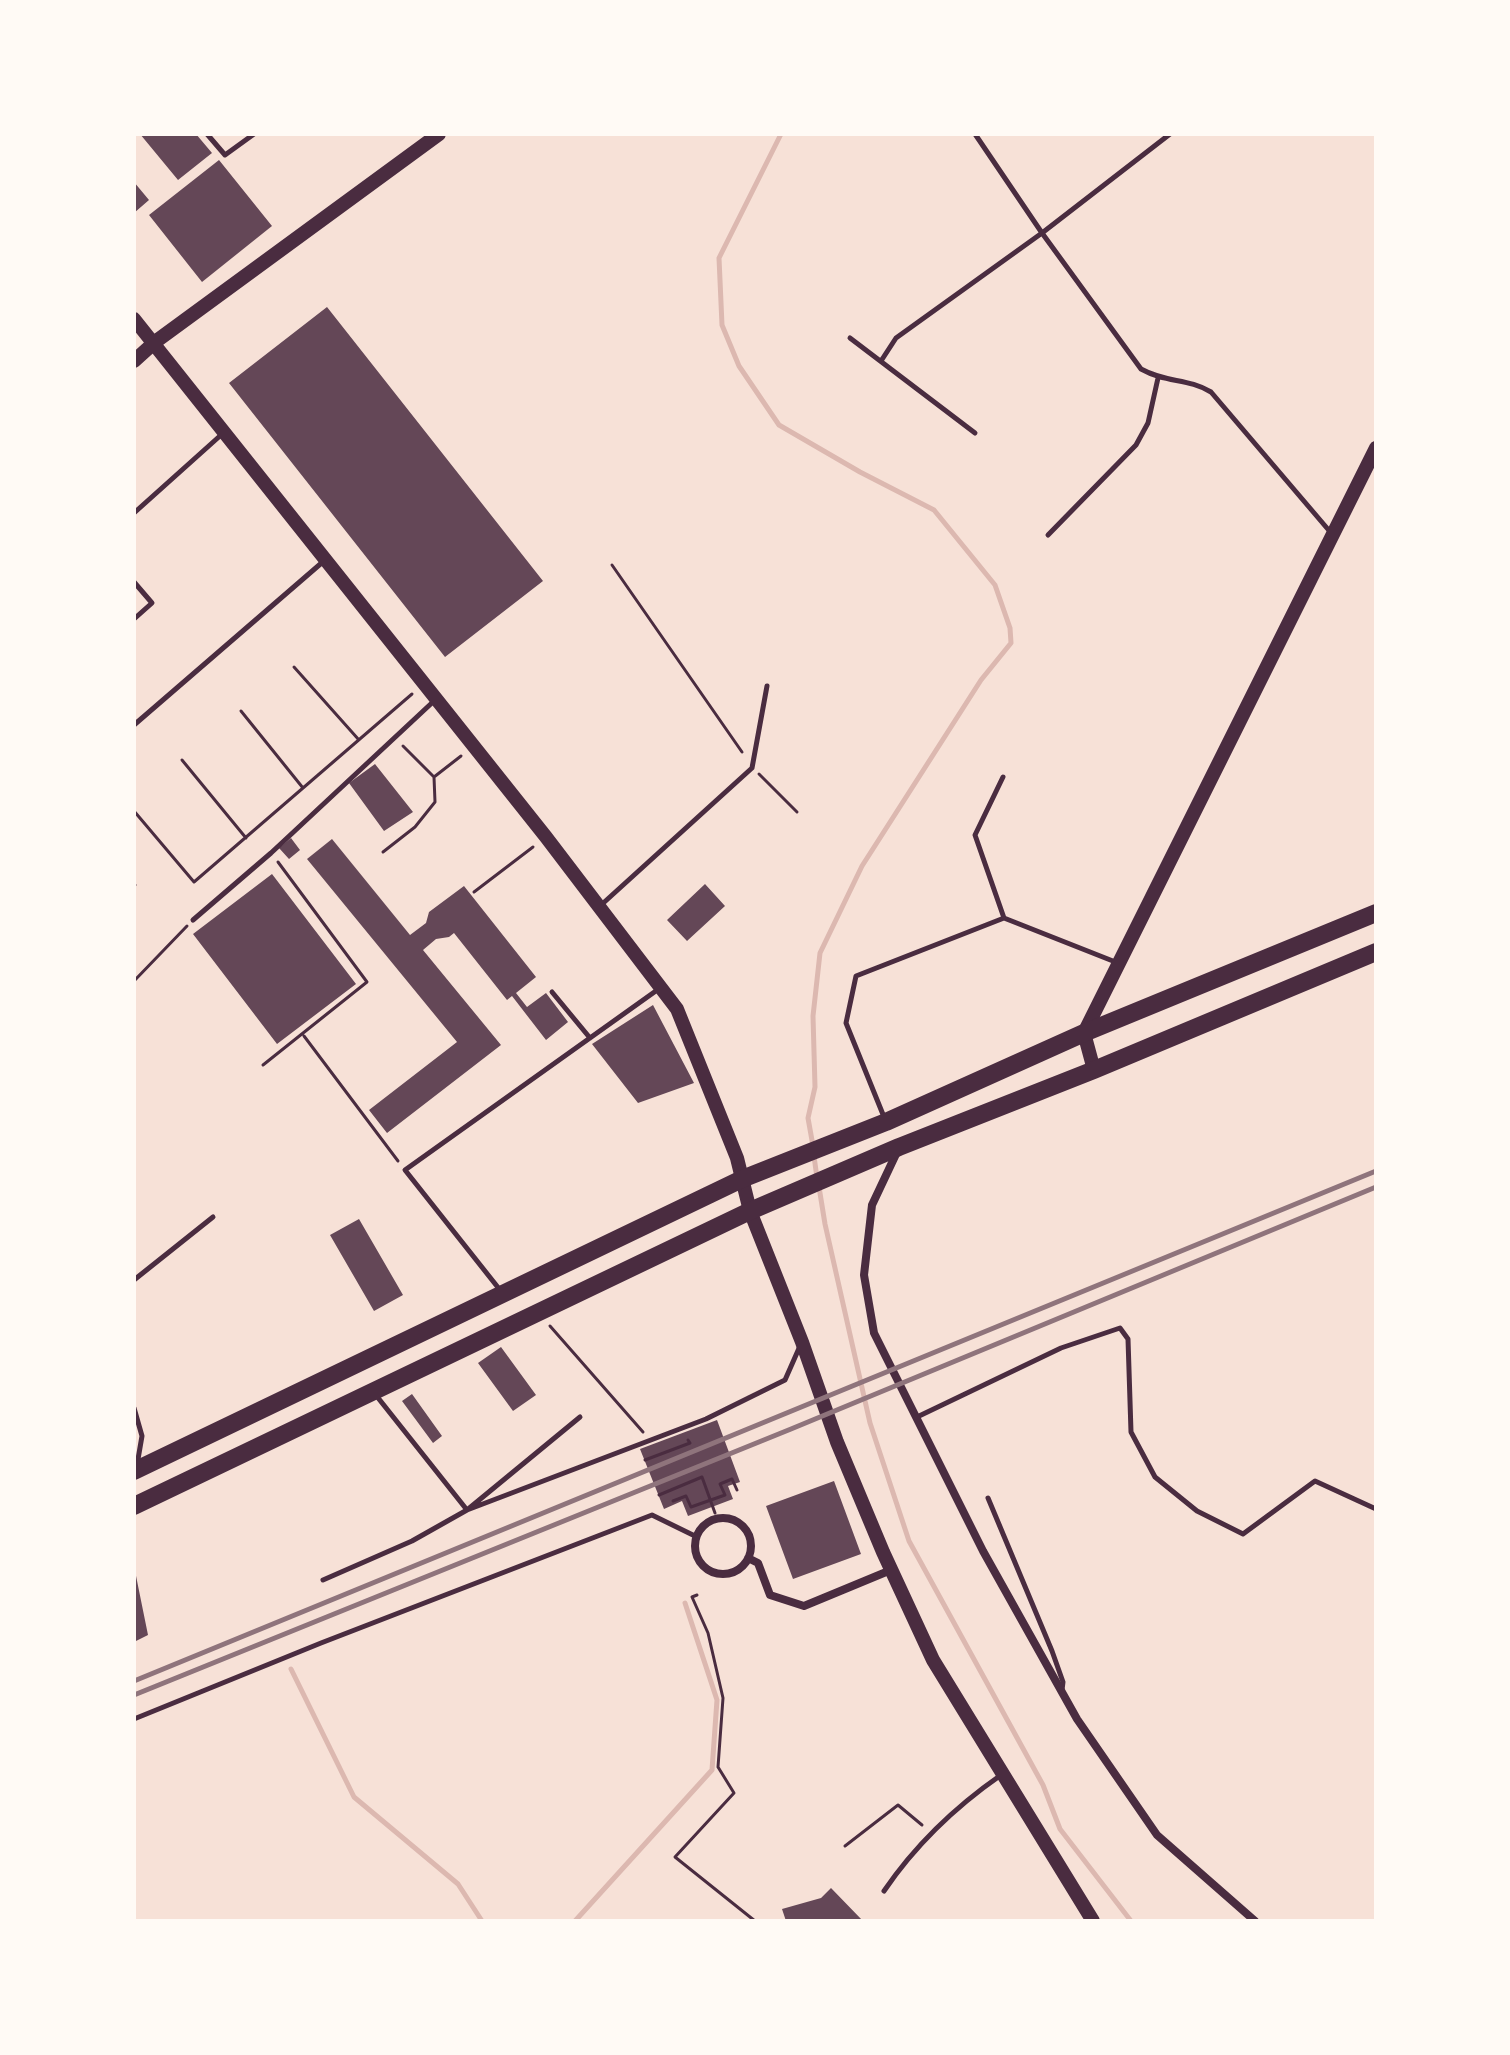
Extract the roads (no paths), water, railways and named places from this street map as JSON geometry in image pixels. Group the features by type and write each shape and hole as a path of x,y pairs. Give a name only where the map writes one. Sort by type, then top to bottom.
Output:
{"main road":[{"path":"135,1471 742,1179 886,1122 1084,1033 1376,913"},
{"path":"134,1506 750,1211 1376,952"}],"street":[{"path":"134,361 155,342 436,135"},
{"path":"134,319 546,837 677,1009 737,1158 750,1211 802,1342 842,1456 891,1570 933,1660 1093,1921"},
{"path":"1094,1070 1084,1033 1376,448"},
{"path":"899,1147 872,1205 864,1275 874,1333 983,1551 1077,1719 1157,1835 1255,1921"},
{"path":"716,1519 734,1520 751,1540 748,1558 736,1571 717,1573 697,1555 697,1537 708,1523 716,1519"},
{"path":"748,1558 758,1563 770,1595 804,1606 891,1570"}],"lane":[{"path":"207,134 225,155 254,134"},
{"path":"975,134 1141,369 1158,378 1199,384 1211,392 1333,535"},
{"path":"881,361 896,338 1042,233 1170,134"},
{"path":"850,338 975,433"},
{"path":"1048,535 1136,445 1148,423 1158,378"},
{"path":"134,513 225,431"},
{"path":"134,725 326,559"},
{"path":"134,582 152,603 134,619"},
{"path":"600,906 752,768 767,686"},
{"path":"193,920 271,853 436,699"},
{"path":"1003,777 975,835 1004,918"},
{"path":"886,1122 846,1023 856,976 1004,918 1119,963"},
{"path":"503,1294 405,1170 661,987"},
{"path":"552,992 590,1038"},
{"path":"134,1280 213,1217"},
{"path":"917,1417 1061,1348 1120,1328 1128,1339 1131,1432 1155,1477 1197,1511 1243,1534 1315,1481 1376,1509"},
{"path":"323,1580 412,1541 467,1510 706,1419 785,1380 802,1342"},
{"path":"372,1390 467,1510"},
{"path":"134,1408 142,1436 135,1471"},
{"path":"467,1510 580,1417"},
{"path":"988,1498 1056,1661 1063,1682 1062,1692"},
{"path":"134,1719 652,1515 697,1537"},
{"path":"884,1891 930,1833 965,1800 1002,1774"}],"waterway":[{"path":"781,134 719,258 722,325 739,366 779,425 934,510 995,585 1010,628 1011,643 981,680 862,866 820,953 813,1016 815,1087 808,1118 813,1146"},
{"path":"814,1156 817,1178"},
{"path":"819,1187 870,1423 909,1541 1043,1785 1060,1829 1131,1921"},
{"path":"575,1921 712,1770 717,1700 685,1603"},
{"path":"291,1669 354,1797 458,1884 482,1921"}],"railway":[{"path":"134,1681 1376,1171"},
{"path":"134,1695 791,1429 1376,1187"}]}
